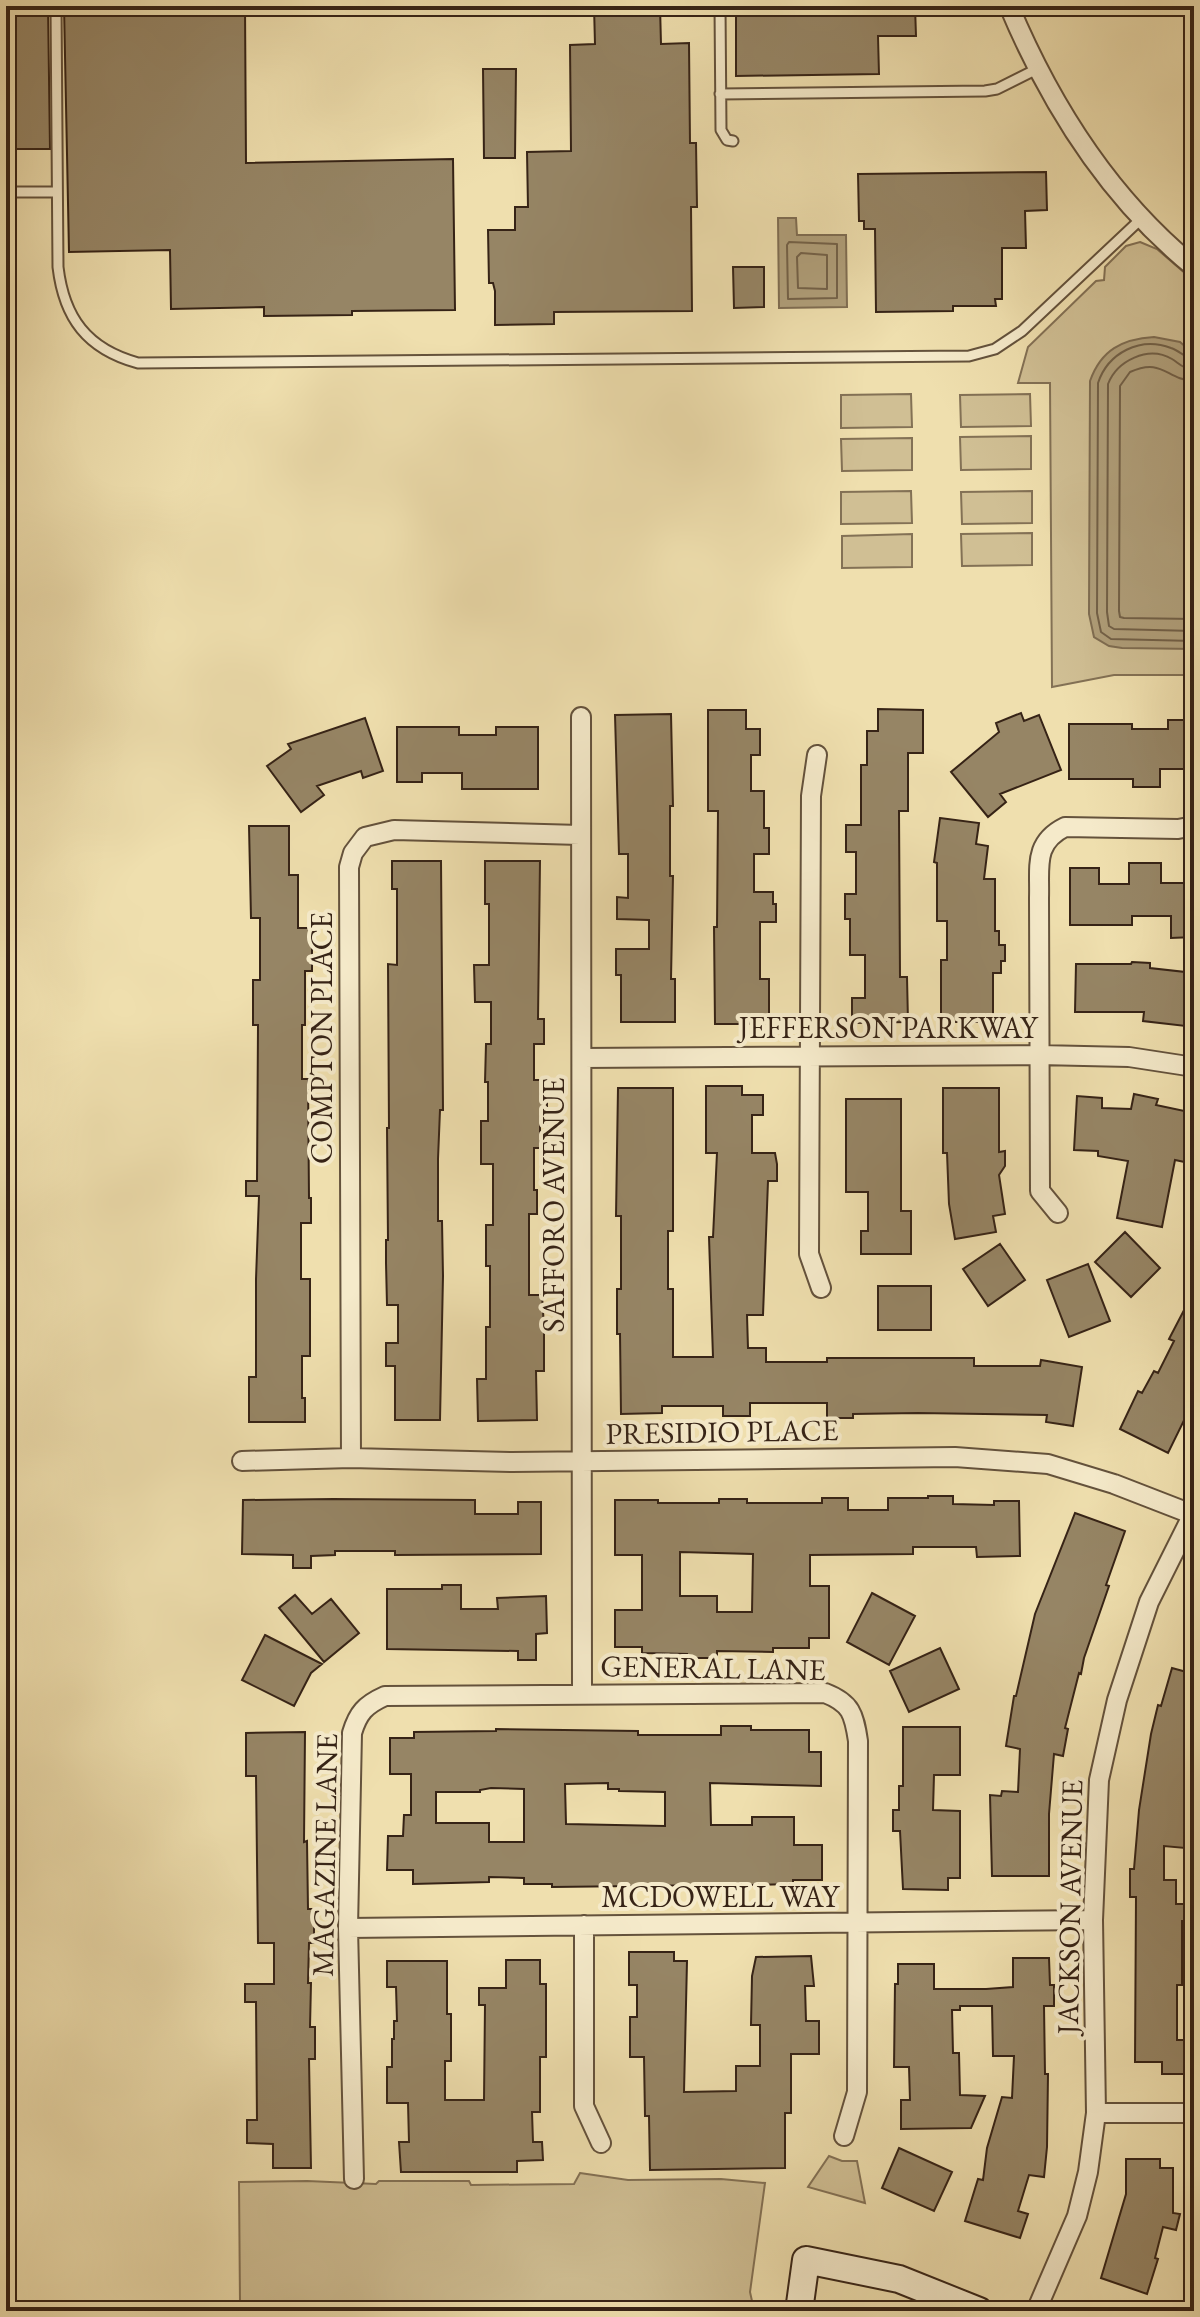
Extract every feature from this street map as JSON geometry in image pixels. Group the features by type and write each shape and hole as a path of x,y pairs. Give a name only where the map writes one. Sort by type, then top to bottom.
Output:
{"street":[{"path":"1009,6 1052,99 1082,145 1142,218 1194,267"},
{"name":"SAFFORO AVENUE","path":"581,717 582,1694"},
{"path":"817,755 811,796 809,1254 821,1288"},
{"path":"1058,1213 1040,1191 1039,898 1040,858 1044,843 1052,833 1065,827 1178,829 1194,826"},
{"name":"COMPTON PLACE","path":"351,1458 349,867 353,853 365,837 394,830 580,835"},
{"name":"JEFFERSON PARKWAY","path":"582,1058 1039,1055 1129,1057 1194,1067"},
{"name":"PRESIDIO PLACE","path":"242,1461 955,1457 1048,1464 1114,1484 1194,1514"},
{"name":"JACKSON AVENUE","path":"1036,2311 1077,2216 1088,2172 1096,2113 1093,1920 1099,1780 1117,1700 1149,1602 1194,1514"},
{"name":"GENERAL LANE","path":"582,1694 825,1693 843,1700 855,1720 858,1741 856,1924"},
{"name":"MAGAZINE LANE","path":"354,2179 348,1928 352,1733 358,1715 369,1703 385,1696 582,1694"},
{"name":"MCDOWELL WAY","path":"348,1928 1093,1920"},
{"path":"844,2136 857,2092 856,1924"},
{"path":"584,1925 584,2106 601,2143"},
{"path":"1096,2113 1194,2113"},
{"path":"799,2311 806,2260 899,2279 979,2311"}],"lane":[{"path":"56,6 58,267 61,292 77,324 104,350 120,358 157,364 969,356 995,349 1022,331 1142,218"},
{"path":"720,6 721,130 727,140 733,141"},
{"path":"720,94 985,91 997,89 1037,69"},
{"path":"6,192 57,192"}],"shaded area":[{"path":"1140,242 1157,249 1194,281 1194,675 1114,675 1052,687 1050,383 1018,383 1028,347 1096,281 1104,280 1105,267 1126,246"},
{"path":"911,394 912,427 841,428 841,395"},
{"path":"1030,394 1031,426 961,427 960,395"},
{"path":"1031,436 1031,469 961,470 960,437"},
{"path":"912,438 912,470 842,471 841,439"},
{"path":"911,491 912,523 841,524 841,492"},
{"path":"1032,491 1032,523 962,524 961,492"},
{"path":"1032,533 1032,565 962,566 961,534"},
{"path":"912,534 912,567 842,568 842,536"},
{"path":"829,2156 842,2161 857,2161 865,2203 808,2187"},
{"path":"580,2173 628,2180 721,2179 765,2183 750,2292 754,2310 699,2310 699,2305 419,2307 419,2302 345,2304 345,2307 240,2304 239,2182 574,2184"}],"water":[{"path":"778,218 796,218 797,235 846,235 847,307 779,308"},
{"path":"1154,337 1180,342 1194,354 1194,649 1109,646 1094,637 1089,614 1090,381 1100,361 1114,348 1132,340"}],"building":[{"path":"6,6 48,6 50,149 6,149"},
{"path":"64,6 245,6 246,163 453,159 455,310 264,316 264,307 171,309 170,250 69,252"},
{"path":"594,6 660,6 661,44 689,43 690,143 696,143 697,207 691,207 692,311 554,312 554,324 495,325 495,291 493,283 489,283 488,230 515,230 515,207 528,207 527,152 571,151 570,45 595,44"},
{"path":"736,6 915,6 916,36 878,36 879,74 736,76"},
{"path":"483,69 516,69 515,158 484,158"},
{"path":"1046,172 1047,210 1025,211 1026,248 1002,248 1002,299 995,299 996,306 953,306 953,311 876,312 875,229 864,229 864,221 859,221 858,174"},
{"path":"733,267 764,267 764,307 734,308"},
{"path":"878,709 923,710 923,753 908,753 908,811 899,811 900,977 907,977 908,1022 852,1023 852,998 865,998 865,955 850,955 850,919 845,919 845,894 856,894 856,852 846,852 846,825 861,825 861,765 867,765 867,731 878,731"},
{"path":"708,710 746,710 746,729 760,729 760,755 751,755 751,791 764,791 764,828 769,828 769,854 754,854 754,892 773,892 773,904 776,904 776,922 760,922 760,979 769,979 769,1024 715,1024 718,811 708,811"},
{"path":"1021,713 1024,721 1039,715 1061,770 1000,794 1006,802 988,817 951,772 999,732 996,723"},
{"path":"671,714 671,979 675,979 675,1022 621,1022 621,975 616,975 616,949 649,949 649,920 617,919 617,897 628,898 628,854 619,854 615,715"},
{"path":"365,718 383,771 363,778 361,771 317,786 324,795 301,812 267,766 291,749 288,744"},
{"path":"1168,720 1194,720 1194,769 1160,769 1160,787 1133,787 1133,779 1069,779 1069,724 1132,724 1132,729 1168,729"},
{"path":"397,727 459,727 459,735 496,735 496,727 538,727 538,789 462,789 462,773 422,773 422,782 397,782"},
{"path":"940,818 979,823 976,844 988,846 984,879 995,879 995,931 999,931 999,945 1005,945 1001,973 993,973 993,1022 941,1022 941,960 947,960 947,921 937,921 937,863 934,862"},
{"path":"249,826 289,826 289,875 298,875 298,928 312,928 312,971 305,971 305,1025 302,1025 302,1079 308,1079 311,1198 311,1223 301,1223 301,1279 310,1279 310,1356 302,1356 305,1422 249,1422 249,1377 256,1377 259,1196 246,1196 246,1181 257,1181 258,1025 253,1025 253,980 260,980 260,918 251,918"},
{"path":"392,861 441,861 443,1110 440,1110 438,1221 442,1221 443,1276 440,1420 395,1420 395,1366 386,1366 386,1343 398,1343 398,1305 387,1305 386,1263 388,964 397,965 397,889 392,889"},
{"path":"485,861 540,861 538,1019 544,1019 544,1044 534,1044 534,1080 547,1080 547,1111 540,1111 540,1148 534,1148 537,1214 529,1214 529,1295 542,1295 544,1327 544,1371 536,1371 537,1420 478,1421 477,1379 486,1379 486,1327 490,1327 486,1225 493,1225 493,1164 481,1164 481,1121 488,1121 488,1082 485,1082 486,1044 491,1044 491,1002 475,1002 474,965 489,965"},
{"path":"1129,863 1161,863 1161,883 1194,883 1194,937 1171,938 1171,916 1132,916 1132,925 1070,925 1070,868 1099,868 1099,884 1129,884"},
{"path":"1150,963 1150,968 1194,973 1194,1027 1143,1021 1144,1012 1075,1012 1076,964"},
{"path":"706,1086 742,1086 742,1095 763,1095 763,1115 752,1115 752,1153 775,1153 777,1164 777,1181 768,1181 763,1315 747,1315 748,1348 766,1348 766,1362 827,1362 827,1358 974,1358 974,1366 1040,1366 1041,1360 1082,1367 1073,1426 1046,1422 1047,1415 918,1413 853,1414 853,1418 827,1418 827,1403 750,1403 750,1416 723,1416 723,1406 662,1406 662,1413 621,1414 620,1334 617,1334 617,1289 621,1289 621,1216 616,1216 618,1088 673,1088 673,1231 668,1231 668,1289 673,1289 673,1357 713,1357 709,1237 713,1237 717,1153 706,1153"},
{"path":"943,1088 999,1088 999,1152 1005,1151 1005,1166 999,1175 1005,1214 993,1216 996,1232 955,1239 949,1204 947,1153 943,1153"},
{"path":"1134,1094 1158,1099 1156,1105 1194,1113 1194,1164 1175,1160 1162,1227 1117,1218 1128,1161 1098,1156 1098,1151 1074,1150 1077,1096 1102,1098 1102,1108 1131,1109"},
{"path":"846,1099 901,1099 901,1211 911,1211 911,1254 861,1254 861,1231 868,1231 868,1192 846,1192"},
{"path":"1125,1232 1160,1268 1131,1297 1095,1262"},
{"path":"1000,1244 1025,1280 988,1306 963,1269"},
{"path":"1088,1264 1110,1321 1069,1337 1047,1280"},
{"path":"878,1286 931,1286 931,1330 878,1330"},
{"path":"1194,1291 1194,1400 1168,1453 1120,1429 1138,1391 1142,1393 1154,1371 1158,1373 1174,1341 1169,1339"},
{"path":"953,1496 953,1504 994,1505 994,1501 1019,1501 1020,1556 977,1557 976,1547 913,1547 913,1554 810,1555 810,1586 829,1586 829,1638 809,1638 809,1648 773,1648 773,1652 717,1651 717,1658 687,1658 687,1654 642,1653 642,1647 615,1647 615,1610 642,1610 642,1555 615,1555 615,1500 719,1503 719,1499 747,1499 747,1503 822,1503 822,1498 848,1498 848,1510 888,1510 888,1498","holes":["680,1552 753,1554 752,1612 717,1612 717,1596 680,1596"]},
{"path":"243,1500 475,1500 475,1514 518,1514 518,1502 541,1502 541,1554 395,1555 395,1551 335,1551 335,1555 311,1556 311,1568 293,1568 293,1555 242,1554"},
{"path":"1075,1513 1125,1531 1079,1673 1065,1728 1068,1729 1063,1756 1054,1754 1049,1814 1049,1876 992,1876 990,1795 1001,1796 1002,1791 1018,1792 1020,1749 1006,1746 1014,1696 1035,1614"},
{"path":"442,1585 461,1585 461,1609 498,1609 497,1598 546,1596 547,1633 536,1634 536,1660 518,1660 518,1651 387,1649 387,1589 442,1589"},
{"path":"872,1593 915,1616 889,1665 847,1642"},
{"path":"295,1595 312,1614 331,1599 359,1633 324,1662 279,1608"},
{"path":"265,1635 322,1664 311,1673 294,1706 242,1680"},
{"path":"940,1648 959,1689 909,1712 890,1671"},
{"path":"1172,1668 1194,1674 1194,1752 1186,1789 1194,1790 1194,1807 1189,1806 1185,1848 1164,1846 1164,1880 1176,1880 1176,1904 1194,1904 1194,1921 1182,1921 1182,1985 1177,1985 1177,2040 1194,2040 1194,2074 1162,2074 1162,2062 1135,2062 1136,1897 1130,1897 1130,1869 1134,1869 1139,1810 1151,1734"},
{"path":"721,1726 751,1726 751,1730 809,1730 809,1752 821,1752 821,1786 710,1783 711,1825 752,1825 752,1817 794,1817 794,1845 822,1845 822,1880 793,1880 793,1884 750,1887 552,1887 552,1884 524,1884 524,1878 489,1877 489,1882 413,1884 413,1870 387,1870 388,1836 403,1836 404,1815 411,1815 411,1774 390,1774 390,1738 414,1738 414,1732 496,1729 721,1735","holes":["608,1783 608,1789 619,1791 665,1792 665,1826 566,1824 565,1784","491,1788 524,1789 524,1842 489,1842 489,1823 436,1823 436,1792 480,1792"]},
{"path":"903,1727 960,1727 960,1775 934,1775 933,1810 960,1811 960,1878 948,1878 948,1890 903,1889 900,1831 893,1831 893,1810 899,1810 899,1786 903,1786"},
{"path":"305,1732 304,1842 307,1841 308,1909 314,1909 314,1943 309,1943 308,1983 311,1983 310,2027 315,2027 315,2059 309,2059 311,2168 273,2168 273,2144 247,2143 247,2120 257,2120 256,2002 245,2002 245,1984 274,1984 274,1943 258,1943 256,1776 246,1776 246,1733"},
{"path":"629,1952 674,1952 674,1961 687,1961 684,2092 736,2091 736,2066 760,2066 760,2025 751,2025 752,1976 756,1957 811,1956 814,1986 805,1986 806,2021 819,2021 819,2054 791,2054 791,2113 785,2113 785,2168 650,2170 644,2057 630,2057 630,2017 637,2017 637,1985 629,1985"},
{"path":"1013,1958 1049,1958 1050,1985 1054,1985 1054,2006 1044,2006 1045,2074 1048,2074 1044,2177 1029,2175 1018,2211 1028,2214 1020,2238 965,2221 978,2179 983,2180 987,2148 1002,2097 1012,2098 1014,2056 993,2056 992,2006 960,2006 960,2010 952,2010 953,2053 959,2053 960,2095 985,2096 971,2128 901,2129 901,2100 910,2100 909,2067 894,2067 898,1964 934,1964 934,1989 986,1989 1013,1987"},
{"path":"506,1960 540,1960 540,1984 546,1984 546,2057 540,2057 540,2112 532,2112 533,2142 542,2142 543,2160 517,2161 517,2172 401,2172 399,2142 409,2142 408,2103 387,2103 387,2067 392,2067 392,2039 394,2021 397,2021 396,1987 387,1987 387,1961 447,1961 451,2061 445,2061 445,2100 484,2100 485,2005 479,2005 479,1988 506,1988"},
{"path":"899,2148 952,2172 934,2211 882,2188"},
{"path":"1126,2159 1160,2159 1160,2168 1173,2168 1173,2213 1180,2214 1176,2230 1163,2227 1155,2258 1158,2259 1147,2294 1101,2278 1126,2194"}]}
